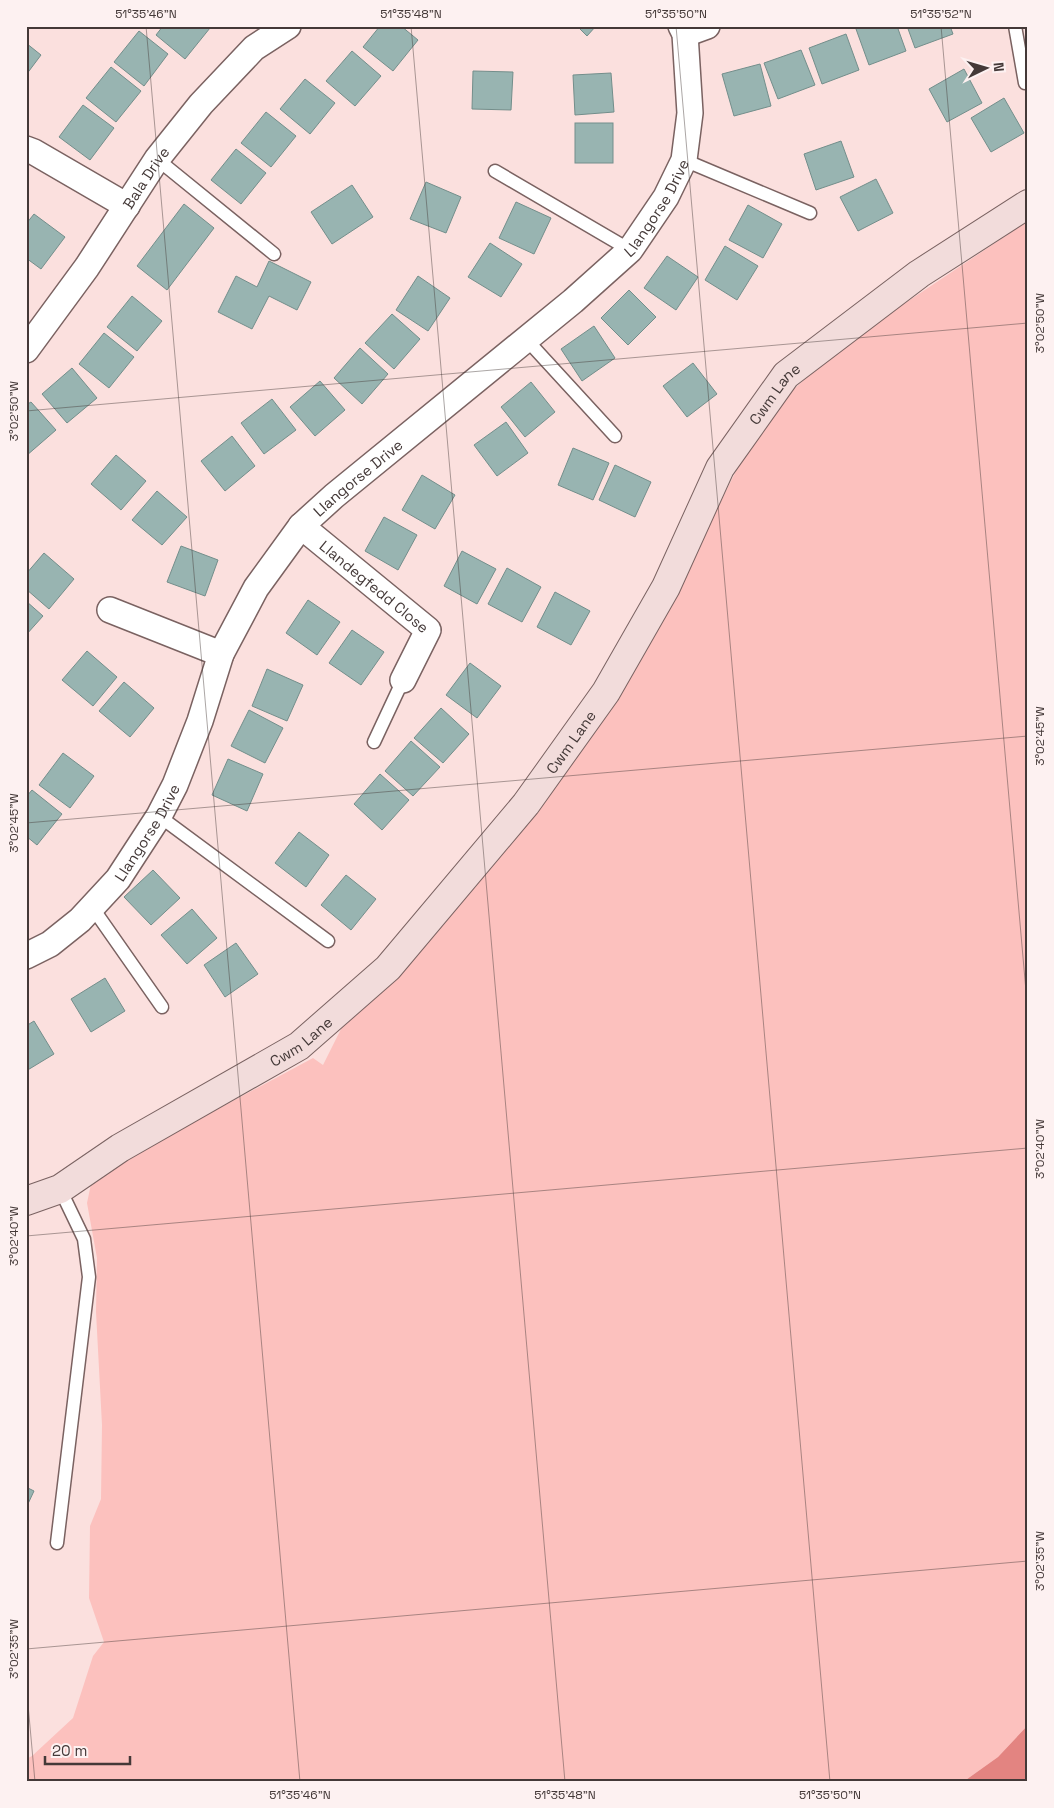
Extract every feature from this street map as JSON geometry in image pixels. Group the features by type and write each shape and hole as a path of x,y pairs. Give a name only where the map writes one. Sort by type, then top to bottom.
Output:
{"street":[{"name":"Bala Drive","path":"26,350 87,267 158,159 201,104 254,48 288,26"},
{"name":"Llangorse Drive","path":"26,956 50,944 92,908 118,879 159,816 200,721 221,654 256,588 301,526 334,496 573,301 630,250 666,196 684,160 690,113 691,29"},
{"path":"26,149 127,206"},
{"name":"Cwm Lane","path":"26,1201 60,1189 120,1148 299,1046 388,968 526,804 606,692 666,587 720,468 786,375 919,274 1028,204"},
{"name":"Llandegfedd Close","path":"301,526 428,630 403,680"},
{"path":"110,610 221,654"}],"lane":[{"path":"1015,26 1025,83"},
{"path":"158,159 274,254"},
{"path":"684,160 810,213"},
{"path":"495,171 630,250"},
{"path":"526,340 615,436"},
{"path":"374,742 403,680"},
{"path":"159,816 328,941"},
{"path":"92,908 162,1007"},
{"path":"57,1543 89,1277 84,1240 60,1189"}],"shaded area":[{"path":"1028,221 1028,1725 998,1757 963,1782 26,1782 26,1759 32,1756 73,1718 93,1656 104,1642 89,1598 90,1526 101,1499 102,1425 96,1312 97,1258 87,1203 91,1184 151,1145 313,1058 323,1065 343,1025 653,637 741,461 784,398 844,344"},
{"path":"1028,1725 1028,1782 963,1782 998,1757"}],"building":[{"path":"163,26 208,26 210,28 185,59 156,35"},
{"path":"380,26 401,26 418,40 393,71 363,47"},
{"path":"577,26 596,26 587,36"},
{"path":"862,26 897,26 906,51 869,65 856,29"},
{"path":"907,26 950,26 953,34 915,48"},
{"path":"139,31 168,54 144,86 114,62"},
{"path":"846,34 859,70 822,84 809,48"},
{"path":"26,43 41,55 26,75"},
{"path":"801,50 815,85 778,99 764,63"},
{"path":"352,51 381,76 355,106 326,81"},
{"path":"760,64 771,106 734,116 722,74"},
{"path":"111,67 141,91 116,122 86,98"},
{"path":"964,69 982,103 947,122 929,89"},
{"path":"473,71 513,72 511,110 472,109"},
{"path":"611,73 614,112 575,115 573,75"},
{"path":"305,79 335,103 310,134 280,109"},
{"path":"1004,98 1024,133 991,152 971,118"},
{"path":"83,105 114,128 90,160 59,137"},
{"path":"266,112 296,136 271,167 241,143"},
{"path":"575,123 613,123 613,163 575,163"},
{"path":"841,141 854,177 816,190 804,154"},
{"path":"236,149 266,173 241,204 211,180"},
{"path":"876,179 893,213 858,231 840,197"},
{"path":"426,182 461,197 446,233 410,219"},
{"path":"352,185 373,217 332,244 311,212"},
{"path":"516,202 551,218 534,254 499,238"},
{"path":"184,204 214,228 167,290 137,266"},
{"path":"748,205 782,224 763,258 729,240"},
{"path":"34,214 65,237 41,269 26,258 26,224"},
{"path":"490,243 522,264 501,297 468,277"},
{"path":"725,246 758,266 737,300 705,280"},
{"path":"667,256 698,277 676,310 644,288"},
{"path":"269,261 311,282 297,310 269,296 252,329 218,312 236,276 257,287"},
{"path":"418,276 450,298 428,331 396,310"},
{"path":"629,290 656,317 628,345 601,318"},
{"path":"132,296 162,321 137,351 107,327"},
{"path":"392,314 420,339 394,369 365,343"},
{"path":"594,326 615,358 582,381 561,349"},
{"path":"104,333 134,357 109,388 79,364"},
{"path":"360,348 388,374 362,404 334,378"},
{"path":"693,363 717,394 687,417 663,386"},
{"path":"72,368 97,398 67,423 42,394"},
{"path":"320,381 345,410 315,436 290,407"},
{"path":"531,382 555,412 525,437 501,407"},
{"path":"272,399 296,430 264,454 241,423"},
{"path":"31,402 56,430 26,456 26,405"},
{"path":"506,422 528,453 497,476 474,445"},
{"path":"232,436 255,466 225,491 201,461"},
{"path":"573,448 609,463 593,500 558,485"},
{"path":"116,455 146,481 121,510 91,484"},
{"path":"615,465 651,482 635,517 599,500"},
{"path":"422,475 455,495 435,529 402,510"},
{"path":"157,491 187,517 162,545 132,520"},
{"path":"384,517 417,535 398,570 365,551"},
{"path":"181,546 218,560 205,596 167,582"},
{"path":"462,551 496,569 477,604 444,586"},
{"path":"44,553 74,579 49,609 26,589 26,574"},
{"path":"507,568 541,587 522,622 488,604"},
{"path":"555,592 590,611 571,645 537,627"},
{"path":"308,600 340,622 317,655 286,633"},
{"path":"26,601 43,616 26,635"},
{"path":"352,630 384,652 361,685 329,663"},
{"path":"87,651 117,677 93,706 62,680"},
{"path":"470,663 501,686 477,718 446,695"},
{"path":"267,669 303,685 287,721 252,706"},
{"path":"124,682 154,708 130,737 99,711"},
{"path":"441,708 469,734 443,763 414,738"},
{"path":"249,710 283,728 265,763 231,746"},
{"path":"411,741 440,767 413,796 385,771"},
{"path":"63,753 94,776 70,808 39,785"},
{"path":"228,759 263,774 247,811 212,795"},
{"path":"380,774 409,800 382,830 354,804"},
{"path":"32,790 62,814 37,845 26,836 26,797"},
{"path":"299,832 329,855 306,887 275,863"},
{"path":"153,870 180,898 151,925 124,897"},
{"path":"346,875 376,899 351,930 321,905"},
{"path":"192,909 217,938 187,964 161,935"},
{"path":"236,943 258,974 225,997 204,965"},
{"path":"105,978 125,1011 91,1032 71,999"},
{"path":"34,1021 54,1054 26,1071 26,1026"},
{"path":"26,1487 34,1491 26,1508"}]}
